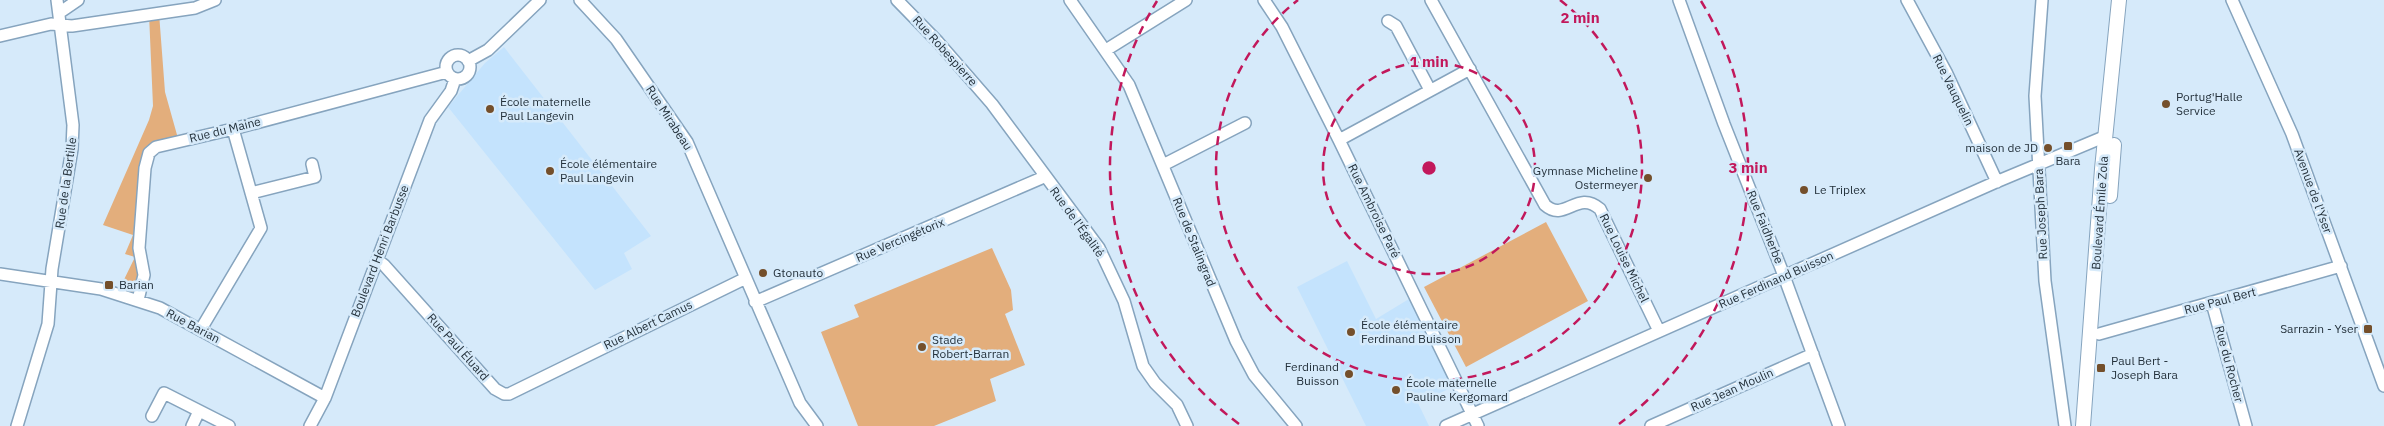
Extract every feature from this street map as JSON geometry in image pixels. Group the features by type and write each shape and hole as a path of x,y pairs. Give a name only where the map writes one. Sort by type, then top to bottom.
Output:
{"main road":[{"name":"Boulevard Émile Zola","path":"2083,426 2106,136 2119,0"},
{"name":"Boulevard Émile Zola","path":"2092,426 2126,0"}],"street":[{"name":"Rue de la Bertille","path":"17,426 48,324 52,281 72,149 74,125 57,0"},
{"path":"59,13 78,0"},
{"path":"0,36 52,24 72,26 195,8 215,0"},
{"path":"468,61 488,50 540,0"},
{"name":"Rue Mirabeau","path":"580,0 616,39 686,142 800,403 815,426"},
{"name":"Rue Robespierre","path":"897,0 938,42 992,104"},
{"name":"Rue de Stalingrad","path":"1070,0 1129,85 1236,341 1254,375 1296,426"},
{"path":"1106,50 1186,0"},
{"name":"Rue Ambroise Paré","path":"1264,0 1282,27 1339,140 1478,426"},
{"name":"Rue Louise Michel","path":"1431,0 1545,205 1552,211 1559,212 1578,203 1587,202 1600,209 1659,331"},
{"name":"Rue Faidherbe","path":"1680,0 1724,124 1784,276 1839,426"},
{"name":"Rue Vauquelin","path":"1907,0 1946,72 1997,182"},
{"name":"Rue Joseph Bara","path":"2042,0 2035,96 2045,280 2065,426"},
{"name":"Avenue de l'Yser","path":"2232,0 2292,134 2384,386"},
{"path":"1388,21 1396,26 1430,90"},
{"path":"462,56 468,61 470,69 466,76 451,75 446,64 451,57 462,56"},
{"path":"1339,140 1470,69"},
{"name":"Rue du Maine","path":"138,300 144,275 140,248 145,168 149,153 156,147 451,75"},
{"name":"Boulevard Henri Barbusse","path":"310,426 324,398 430,120 451,91 451,75"},
{"name":"Rue de l'Égalité","path":"992,104 1044,177 1099,248 1124,301 1143,366 1155,383 1177,405 1187,426"},
{"path":"1163,165 1245,123"},
{"path":"201,329 261,228 233,129"},
{"name":"Rue Ferdinand Buisson","path":"1446,426 2039,163 2106,136"},
{"path":"251,193 315,177 312,164"},
{"name":"Rue Vercingétorix","path":"755,302 1044,177"},
{"name":"Rue Paul Éluard","path":"377,260 384,264 495,390 509,394 551,372"},
{"name":"Rue Paul Bert","path":"2099,334 2340,266"},
{"name":"Rue Barian","path":"0,274 101,289 160,308 324,398"},
{"name":"Rue Albert Camus","path":"551,372 746,278"},
{"name":"Rue du Rocher","path":"2212,303 2246,426"},
{"name":"Rue Jean Moulin","path":"1651,426 1813,354"},
{"path":"152,416 164,393 229,426"},
{"path":"192,426 199,411"}],"shaded area":[{"path":"159,13 165,92 179,142 149,153 138,300 117,294 135,257 125,254 133,235 103,225 149,120 153,106 149,14"},
{"name":"École élémentaire Paul Langevin","path":"504,47 651,236 624,253 632,269 595,290 448,107 485,63"},
{"path":"1546,222 1588,301 1466,367 1424,287"},
{"name":"Stade Robert-Barran","path":"992,248 1011,290 1013,310 1005,314 1025,365 990,379 996,401 934,426 858,426 821,332 859,317 854,305"},
{"path":"1347,261 1376,319 1409,299 1453,387 1418,403 1429,426 1366,426 1297,287"}],"place":[{"name":"Portug'Halle Service","path":"2166,104"},
{"name":"École maternelle Paul Langevin","path":"490,109"},
{"name":"Bara","path":"2068,146"},
{"name":"maison de JD","path":"2048,148"},
{"name":"École élémentaire Paul Langevin","path":"550,171"},
{"name":"Gymnase Micheline Ostermeyer","path":"1648,178"},
{"name":"Le Triplex","path":"1804,190"},
{"name":"Gtonauto","path":"763,273"},
{"name":"Barian","path":"109,285"},
{"name":"Sarrazin - Yser","path":"2368,329"},
{"name":"École élémentaire Ferdinand Buisson","path":"1351,332"},
{"name":"Stade Robert-Barran","path":"922,347"},
{"name":"Paul Bert - Joseph Bara","path":"2101,368"},
{"name":"Ferdinand Buisson","path":"1349,374"},
{"name":"École maternelle Pauline Kergomard","path":"1396,390"}]}
